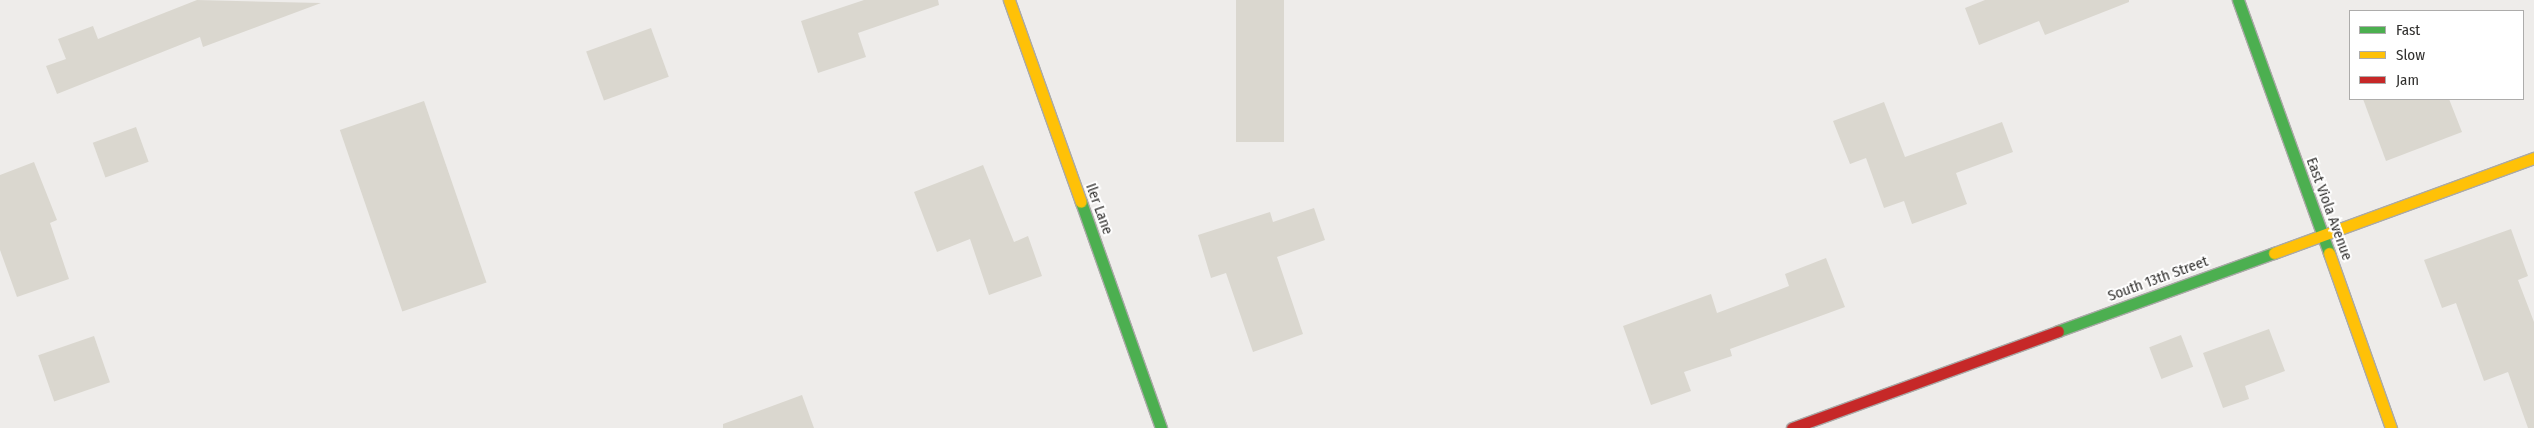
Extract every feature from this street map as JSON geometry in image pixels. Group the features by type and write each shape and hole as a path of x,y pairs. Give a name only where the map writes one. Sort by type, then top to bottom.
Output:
{"street":[{"name":"Iler Lane","path":"1009,0 1161,428"},
{"name":"East Viola Avenue","path":"2238,0 2391,428"},
{"name":"South 13th Street","path":"1792,428 2534,158"}],"building":[{"path":"197,0 321,3 203,47 200,37 57,94 46,66 66,59 58,39 93,26 98,39"},
{"path":"864,0 938,0 939,5 858,33 866,57 818,73 801,21"},
{"path":"1236,0 1284,0 1284,142 1236,142"},
{"path":"1985,0 2129,0 2129,2 2045,35 2039,21 1979,45 1965,8"},
{"path":"651,28 669,77 604,100 586,52"},
{"path":"2363,100 2449,100 2462,132 2386,161"},
{"path":"424,101 487,283 402,312 340,130"},
{"path":"1884,102 1905,157 2002,122 2013,152 1956,173 1967,204 1912,224 1904,201 1884,208 1866,158 1850,164 1833,121"},
{"path":"136,127 149,162 105,178 93,143"},
{"path":"34,162 57,220 50,223 69,279 17,297 0,250 0,175"},
{"path":"983,165 1014,242 1028,236 1042,276 989,295 970,239 937,252 914,192"},
{"path":"1314,208 1325,240 1277,257 1303,334 1253,352 1226,273 1211,278 1198,235 1270,212 1273,222"},
{"path":"2511,229 2528,276 2518,280 2534,322 2534,428 2528,428 2508,372 2484,381 2456,303 2442,308 2424,260"},
{"path":"1826,258 1845,307 1730,349 1732,356 1684,372 1691,391 1651,405 1623,326 1711,294 1717,313 1789,286 1785,274"},
{"path":"2269,329 2285,371 2245,386 2249,399 2223,408 2203,353"},
{"path":"2181,335 2193,367 2161,379 2149,347"},
{"path":"94,336 110,382 54,402 38,355"},
{"path":"802,395 814,428 723,428 723,424"}],"traffic: fast":[{"path":"2238,0 2329,253"},
{"path":"1081,202 1161,428"},
{"path":"2058,331 2274,253"}],"traffic: slow":[{"path":"1009,0 1081,202"},
{"path":"2274,253 2534,158"},
{"path":"2329,253 2391,428"}],"traffic: jam":[{"path":"1792,428 2058,331"}]}
